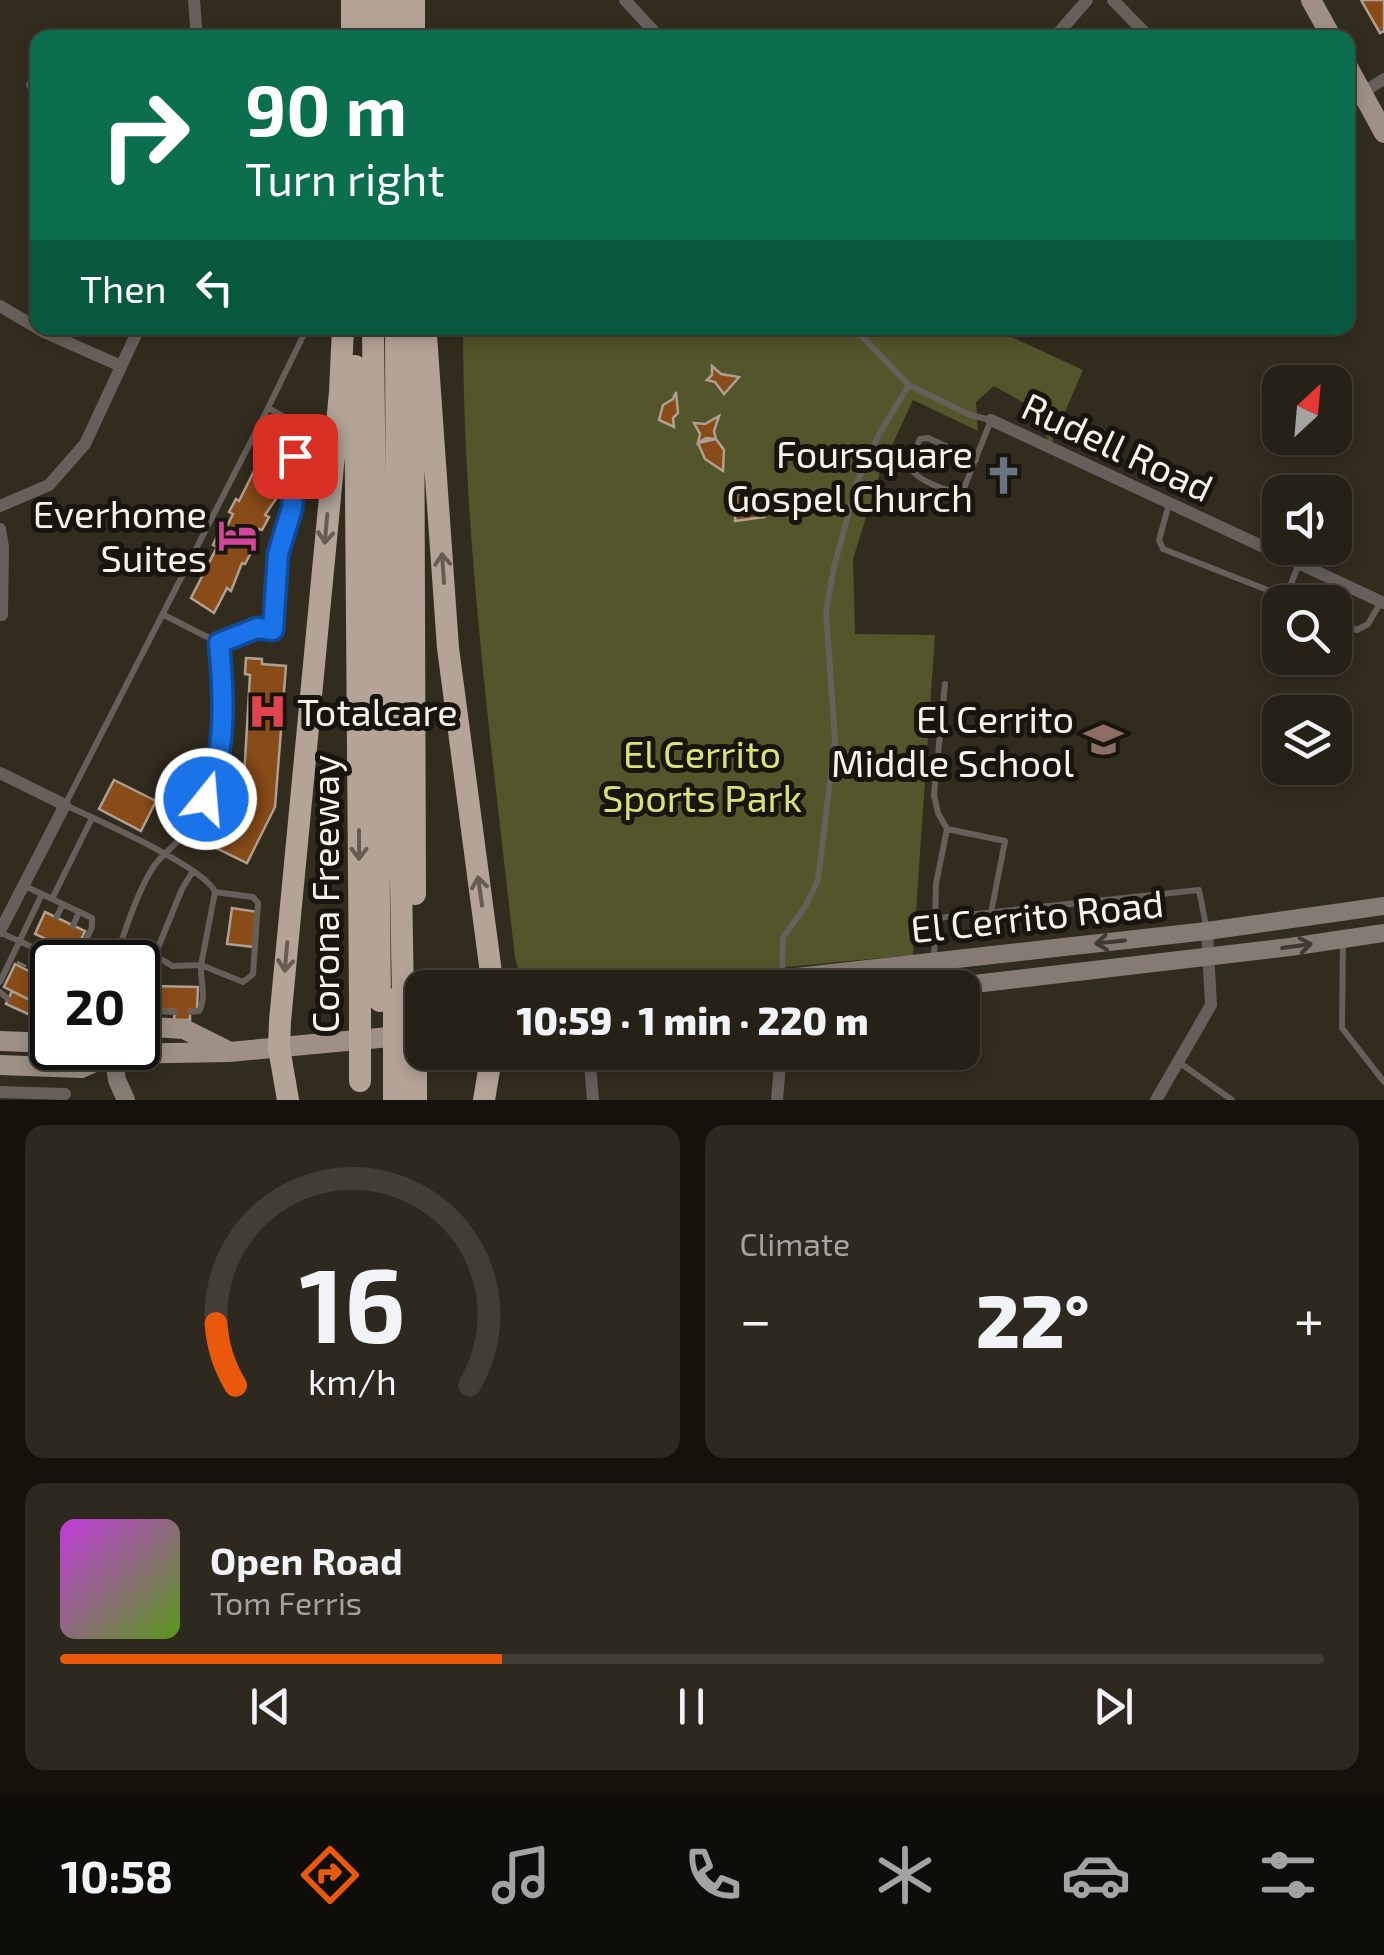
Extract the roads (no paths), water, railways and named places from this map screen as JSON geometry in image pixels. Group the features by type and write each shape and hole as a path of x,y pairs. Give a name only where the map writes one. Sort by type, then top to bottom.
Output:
{"highway":[{"path":"352,0 352,30"},
{"path":"373,0 373,30"},
{"path":"395,0 396,30"},
{"path":"414,0 414,30"},
{"path":"288,1100 279,1048 343,335"},
{"name":"Corona Freeway","path":"354,335 358,786 390,1000 388,1088"},
{"path":"373,335 390,1000"},
{"path":"390,1000 398,856 396,335"},
{"name":"Corona Freeway","path":"388,1088 413,335"},
{"path":"426,335 448,648 491,970"},
{"path":"358,786 370,645 370,553 375,514"},
{"path":"484,1100 489,1070"},
{"name":"Corona Freeway","path":"388,1088 416,1100"}],"main road":[{"path":"1311,0 1328,30"},
{"path":"1355,80 1384,133"},
{"name":"El Cerrito Road","path":"873,970 1384,906"},
{"name":"El Cerrito Road","path":"980,983 1384,933"},
{"path":"160,1027 184,1029 229,1052"},
{"path":"160,1053 229,1052 405,1036"},
{"path":"0,1041 30,1042"},
{"path":"0,1065 30,1066"},
{"path":"115,1070 126,1100"}],"street":[{"path":"194,0 196,30"},
{"path":"625,0 653,30"},
{"path":"1061,30 1087,0"},
{"path":"1113,0 1142,30"},
{"path":"1362,93 1384,79"},
{"path":"0,306 30,324"},
{"path":"51,335 122,366"},
{"path":"0,506 49,485 85,444 136,335"},
{"name":"Rudell Road","path":"991,420 1262,546"},
{"path":"0,530 2,614"},
{"name":"Rudell Road","path":"1303,565 1383,602"},
{"path":"0,772 65,804 0,932"},
{"path":"1156,1100 1211,1005 1207,931"},
{"path":"590,1070 593,1100"},
{"path":"777,1100 780,1070"},
{"path":"0,1092 65,1094"}],"lane":[{"path":"190,1012 198,1011 204,1000 200,982 215,892 211,881 65,804 304,335"},
{"path":"861,335 909,385 970,415 991,420 976,460 963,491 954,492 912,474 908,466 920,439 928,438 976,460"},
{"path":"782,970 783,937 805,907 818,880 835,740 826,611 834,567 857,482 879,434 909,385"},
{"path":"164,615 219,643 257,628 273,630 278,554 292,508 295,456 293,429 285,417 268,408"},
{"path":"1169,503 1159,540 1164,549 1262,588"},
{"path":"1352,627 1358,630 1368,624 1383,602"},
{"path":"123,940 153,868 188,830 218,764 223,708 219,643"},
{"path":"934,962 936,884 947,829 934,795 945,684"},
{"path":"52,899 92,818"},
{"path":"947,829 1005,841 992,912"},
{"path":"160,943 193,871"},
{"path":"24,886 93,921 85,940"},
{"path":"938,918 1198,890 1207,931"},
{"path":"160,958 172,966 202,965 244,982 253,974 258,903 253,897 215,892"},
{"path":"0,982 42,894"},
{"path":"56,918 62,904"},
{"path":"73,926 79,912"},
{"path":"0,932 30,946"},
{"path":"1344,939 1342,1028 1384,1082"},
{"path":"0,992 8,999"},
{"path":"160,1011 174,1012"},
{"path":"1180,1063 1232,1100"}],"place":[{"name":"Foursquare Gospel Church","path":"1003,475"},
{"name":"Everhome Suites","path":"237,535"},
{"name":"Totalcare","path":"267,711"},
{"name":"El Cerrito Middle School","path":"1104,740"}],"park label":[{"name":"El Cerrito Sports Park","path":"702,774"}]}
